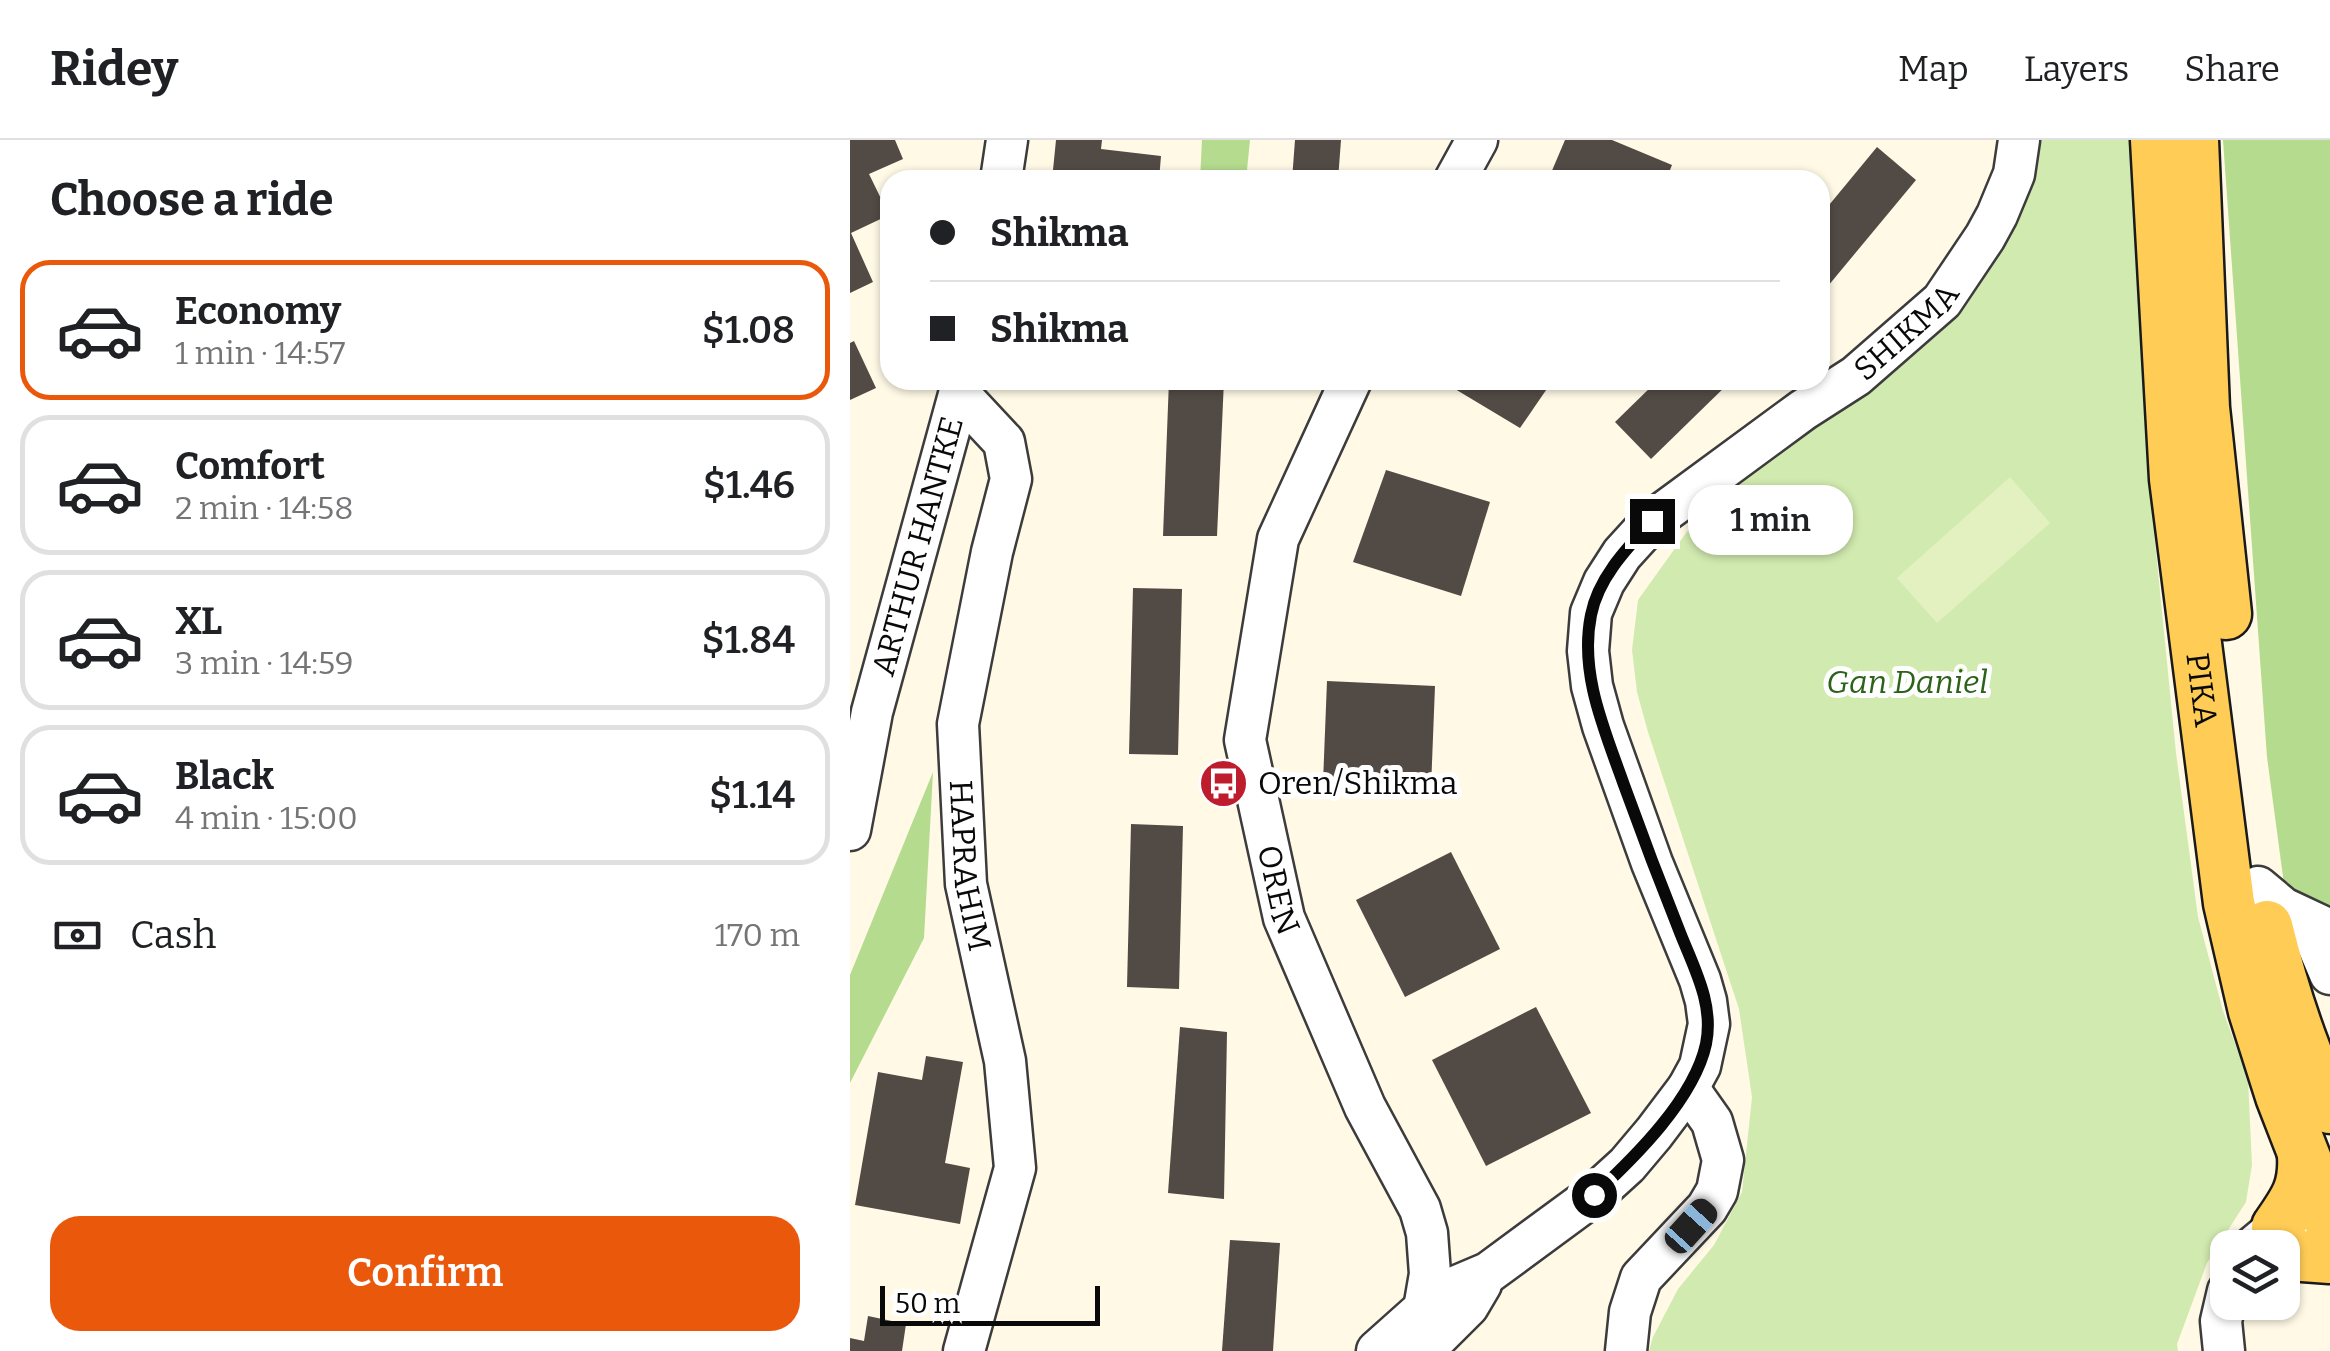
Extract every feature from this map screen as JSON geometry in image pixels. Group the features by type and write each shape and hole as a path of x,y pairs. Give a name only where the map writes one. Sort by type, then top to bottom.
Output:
{"main road":[{"name":"PIKA","path":"2156,140 2175,478 2230,904 2254,1011 2303,1155 2302,1185 2290,1208 2305,1234"},
{"name":"PIKA","path":"2192,140 2204,408 2245,799 2258,887 2278,970 2330,1108"}],"street":[{"path":"1002,170 1007,140"},
{"path":"1460,170 1477,140"},
{"path":"1997,140 1997,215"},
{"name":"SHIKMA","path":"1488,1272 1594,1195 1627,1165 1688,1088 1706,1045 1709,1024 1700,980 1652,863 1592,686 1588,651 1591,613 1604,582 1622,554 1652,521 1856,376 1942,300 1997,215 2014,174 2019,140"},
{"name":"ARTHUR HANTKE","path":"850,830 872,712 960,390"},
{"name":"HAPRAHIM","path":"963,390 1004,442 1011,479 992,552 958,724 966,884 1006,1060 1014,1168 964,1351"},
{"name":"OREN","path":"1346,390 1278,539 1245,740 1284,918 1365,1107 1420,1209 1427,1233 1430,1274 1424,1309"},
{"path":"2258,887 2284,908 2319,925 2330,974"},
{"path":"1626,1351 1630,1312 1642,1278 1707,1208 1717,1191 1724,1160 1712,1122 1688,1088"},
{"name":"OREN","path":"1420,1209 1462,1255 1488,1272"},
{"path":"1377,1351 1424,1309 1455,1287 1488,1272"},
{"path":"1423,1351 1468,1306 1488,1272"},
{"path":"2221,1320 2224,1351"},
{"path":"2243,1320 2244,1351"}],"green space":[{"path":"1202,140 1250,140 1247,170 1200,170"},
{"name":"Gan Daniel","path":"2034,140 2136,140 2149,481 2176,753 2198,917 2223,1011 2248,1079 2252,1165 2246,1202 2228,1230 2210,1230 2210,1258 2177,1344 2178,1351 1649,1351 1678,1289 1714,1245 1742,1192 1752,1097 1739,1009 1637,692 1632,650 1638,600 1686,533 1733,485 1980,281 2011,235 2035,172"},
{"path":"2223,140 2330,140 2330,906 2284,884 2267,757"},
{"path":"2010,477 2050,523 1937,623 1897,578"},
{"path":"933,772 924,938 850,1083 850,975"}],"building":[{"path":"850,140 895,140 903,159 869,174 880,197 880,219 851,233 873,282 850,293"},
{"path":"1056,140 1102,140 1101,149 1161,156 1160,170 1053,170"},
{"path":"1295,140 1341,140 1339,170 1293,170"},
{"path":"1565,140 1612,140 1672,165 1670,170 1552,170"},
{"path":"1877,147 1916,180 1830,284 1830,204"},
{"path":"854,341 876,388 850,400 850,343"},
{"path":"1169,390 1224,390 1217,536 1163,536"},
{"path":"1457,390 1546,390 1520,428"},
{"path":"1648,390 1722,390 1651,459 1615,422"},
{"path":"1386,470 1490,502 1461,596 1353,562"},
{"path":"1133,588 1182,589 1178,755 1129,754"},
{"path":"1327,681 1435,686 1431,788 1323,783"},
{"path":"1131,824 1183,826 1179,989 1127,987"},
{"path":"1451,852 1500,949 1405,997 1356,900"},
{"path":"1536,1007 1591,1113 1486,1166 1432,1060"},
{"path":"1180,1027 1227,1032 1224,1199 1168,1193"},
{"path":"926,1056 963,1062 945,1163 970,1168 960,1224 855,1205 878,1072 922,1080"},
{"path":"1230,1240 1280,1243 1273,1351 1222,1351"},
{"path":"868,1316 906,1324 902,1351 850,1351 850,1338 864,1341"}],"place":[{"name":"Oren/Shikma","path":"1223,783"}],"route":[{"path":"1594,1195 1627,1165 1688,1088 1700,1066 1709,1024 1700,980 1652,863 1603,726 1588,651 1591,613 1604,582 1622,554 1652,521"}]}
